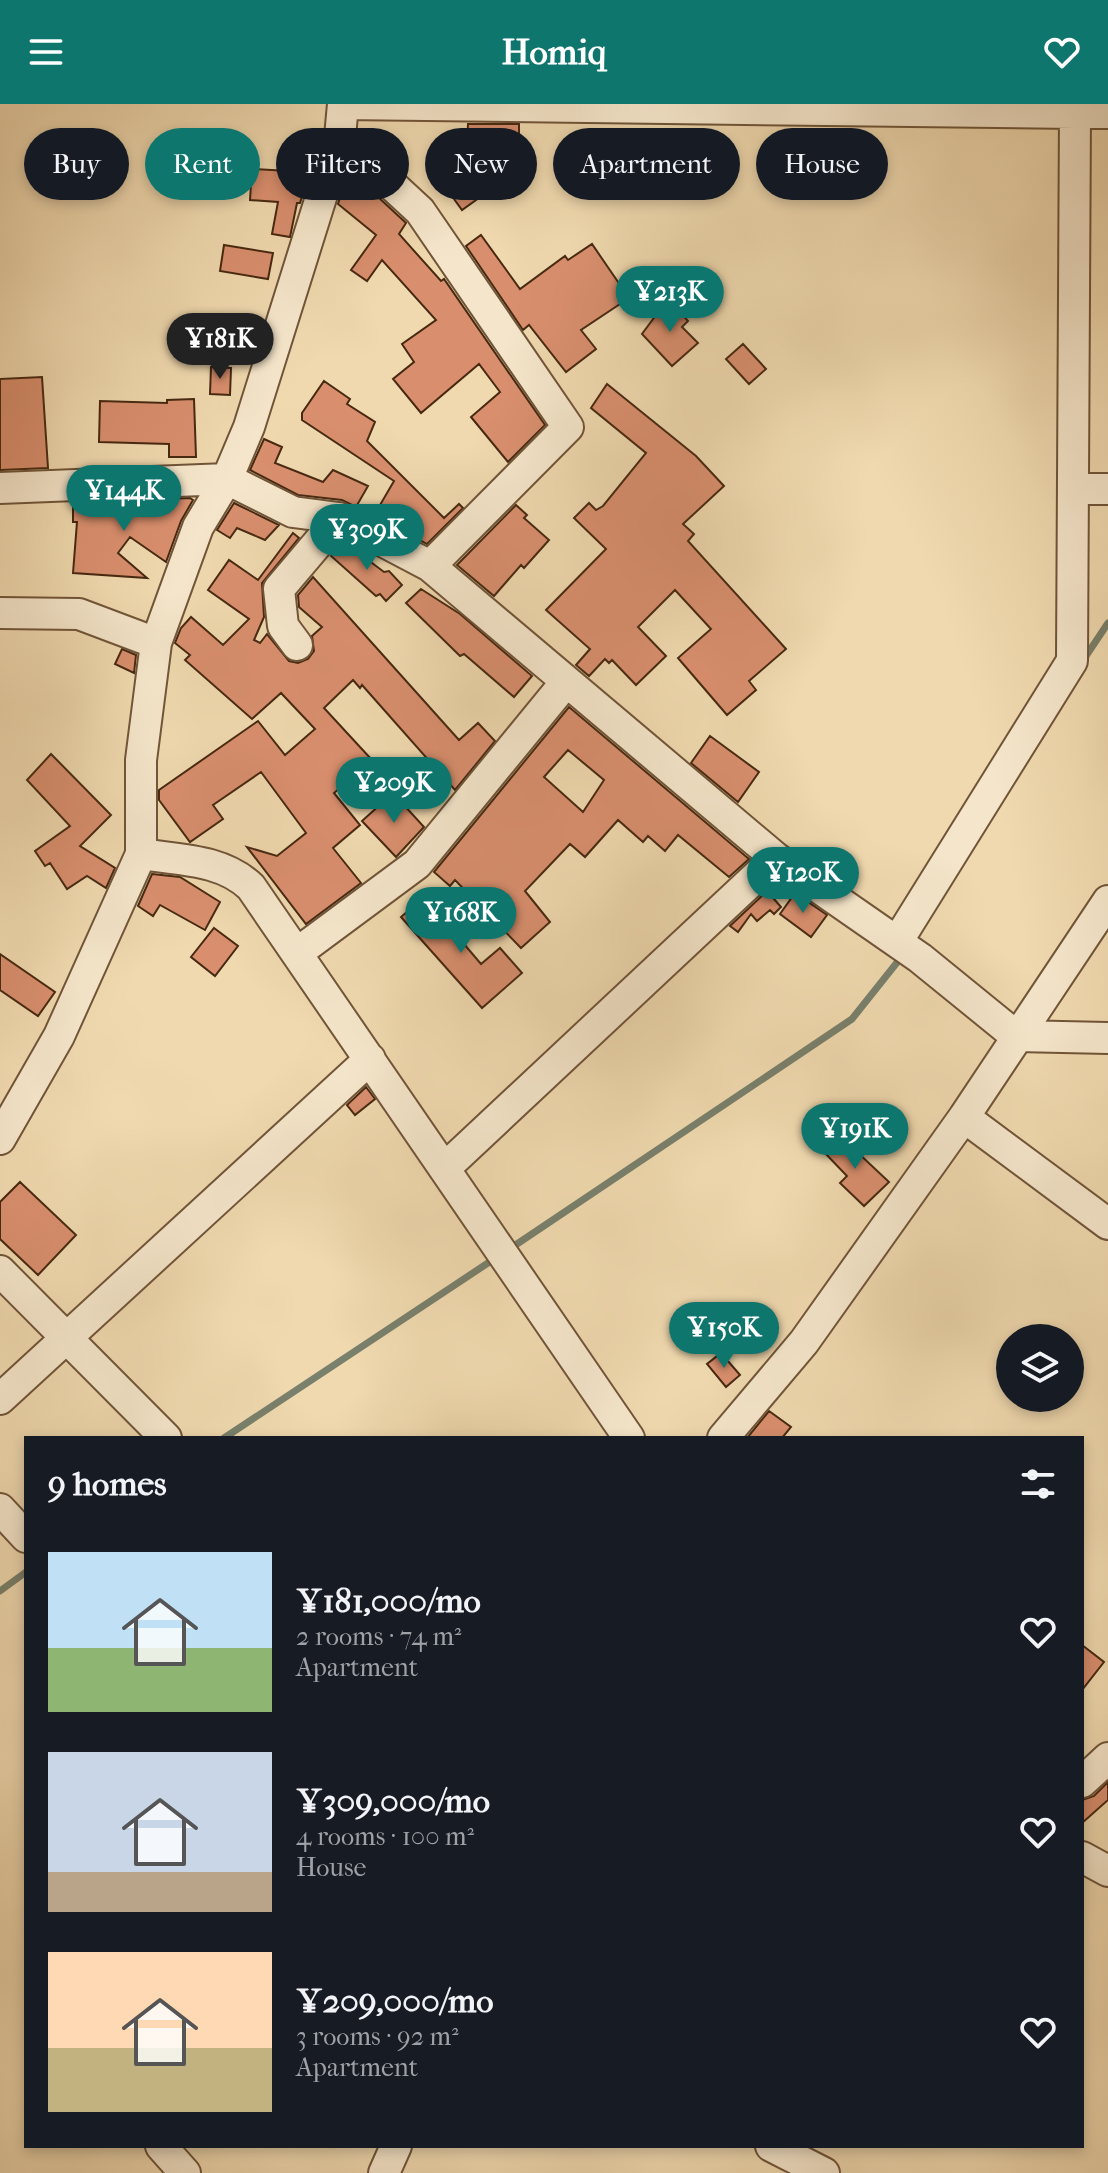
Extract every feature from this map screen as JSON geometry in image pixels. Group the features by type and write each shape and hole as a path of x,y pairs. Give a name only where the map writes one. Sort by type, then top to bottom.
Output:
{"street":[{"path":"341,128 343,104 1108,113"},
{"path":"897,942 1072,661 1075,113"},
{"path":"0,1139 59,1036 141,854 141,760 156,643 198,527 227,479 249,427 320,200"},
{"path":"408,200 420,211 568,427 430,566"},
{"path":"0,488 227,479 293,512 339,518 430,566 776,858 897,942 1016,1036 1108,1038"},
{"path":"1073,489 1108,489"},
{"path":"297,645 283,626 279,589 339,518"},
{"path":"0,613 79,614 156,643"},
{"path":"297,953 417,864 566,682"},
{"path":"141,854 219,866 237,873 251,887 628,1436"},
{"path":"445,1168 776,858"},
{"path":"725,1436 804,1342 964,1117 1108,901"},
{"path":"0,1399 370,1059"},
{"path":"964,1117 1108,1224"},
{"path":"0,1271 164,1436"},
{"path":"0,1509 24,1535"},
{"path":"1084,1780 1108,1758"},
{"path":"1084,1858 1108,1871"},
{"path":"163,2148 185,2173"},
{"path":"384,2173 395,2148"},
{"path":"779,2148 824,2173"}],"building":[{"path":"468,124 519,124 519,128 468,128"},
{"path":"260,169 276,170 276,200 301,200 297,203 290,237 272,234 278,202 250,200 260,200"},
{"path":"339,200 381,200 406,223 399,234 441,281 444,279 545,425 508,462 471,417 500,392 479,364 421,413 393,379 414,362 402,344 436,320 382,260 367,281 351,270 376,235 338,204"},
{"path":"455,200 476,200 462,210"},
{"path":"481,235 520,289 565,256 568,260 592,244 629,298 581,330 596,349 566,372 529,325 523,330 466,246"},
{"path":"224,245 273,253 268,279 220,271"},
{"path":"668,299 688,321 682,327 698,343 672,366 642,334"},
{"path":"743,344 766,369 749,384 726,359"},
{"path":"211,367 231,368 230,395 210,394"},
{"path":"42,377 48,468 0,470 0,379"},
{"path":"324,381 350,399 347,404 375,422 367,441 444,518 459,504 463,508 427,544 409,534 380,505 394,481 302,420 302,413"},
{"path":"607,384 696,456 724,486 683,524 694,534 688,541 786,649 749,681 756,690 727,715 678,658 711,629 675,590 638,627 666,656 636,685 612,660 609,663 605,659 589,676 576,665 590,649 546,610 606,549 574,518 589,503 596,510 603,506 646,453 591,408"},
{"path":"194,399 196,457 169,457 169,444 99,442 100,401 167,403 167,400"},
{"path":"264,439 282,447 275,463 323,482 333,470 368,486 356,507 342,500 298,495 250,470"},
{"path":"193,500 181,521 166,562 130,537 118,553 147,578 73,573 77,522 73,522 73,503"},
{"path":"234,503 279,525 265,540 237,528 230,538 217,530"},
{"path":"516,505 527,515 524,518 549,540 524,568 521,565 494,596 457,565"},
{"path":"293,533 299,538 262,583 264,617 254,640 260,643 267,634 289,661 298,663 308,659 314,651 312,636 322,627 299,607 298,595 313,577 459,740 478,723 495,741 455,790 362,685 360,688 353,680 324,708 372,760 334,793 360,825 333,848 361,883 306,924 247,847 277,856 306,833 261,772 213,805 223,819 190,842 159,800 159,790 258,721 285,755 315,729 281,693 252,719 185,660 190,655 175,643 181,628 191,617 223,645 249,619 208,590 229,560 258,580"},
{"path":"343,541 384,572 389,571 402,585 386,601 380,594 376,596 331,556"},
{"path":"421,589 460,614 532,676 514,697 464,654 460,656 406,603"},
{"path":"122,649 136,655 134,673 115,664"},
{"path":"569,707 749,859 729,877 678,835 665,851 648,836 643,842 618,820 585,857 570,844 525,891 550,922 521,948 455,880 450,886 434,872","holes":["568,750 604,780 583,812 544,777"]},
{"path":"710,736 759,772 738,802 691,763"},
{"path":"51,754 111,815 80,846 115,868 106,888 87,876 67,889 50,863 45,866 35,851 70,826 27,780"},
{"path":"393,793 424,827 396,857 362,821"},
{"path":"152,874 180,877 220,902 205,930 160,905 153,916 138,906"},
{"path":"767,891 781,907 774,914 770,910 757,921 751,914 738,932 730,926"},
{"path":"795,893 827,915 811,937 780,914"},
{"path":"424,897 481,964 500,948 522,973 482,1008 401,917"},
{"path":"214,928 238,946 215,976 191,957"},
{"path":"0,954 55,992 38,1016 0,990"},
{"path":"366,1087 375,1099 355,1115 347,1105"},
{"path":"838,1134 889,1182 864,1206 840,1183 847,1176 822,1150"},
{"path":"20,1182 76,1235 38,1275 0,1239 0,1202"},
{"path":"721,1353 740,1375 726,1387 707,1364"},
{"path":"769,1411 791,1427 784,1436 749,1436"},
{"path":"1084,1647 1104,1662 1084,1687"},
{"path":"1108,1782 1108,1800 1084,1821 1084,1799 1094,1796"}],"waterway":[{"path":"1082,662 1108,623"},
{"path":"514,1246 852,1019 899,960"},
{"path":"227,1436 494,1259"},
{"path":"0,1591 24,1573"}]}
